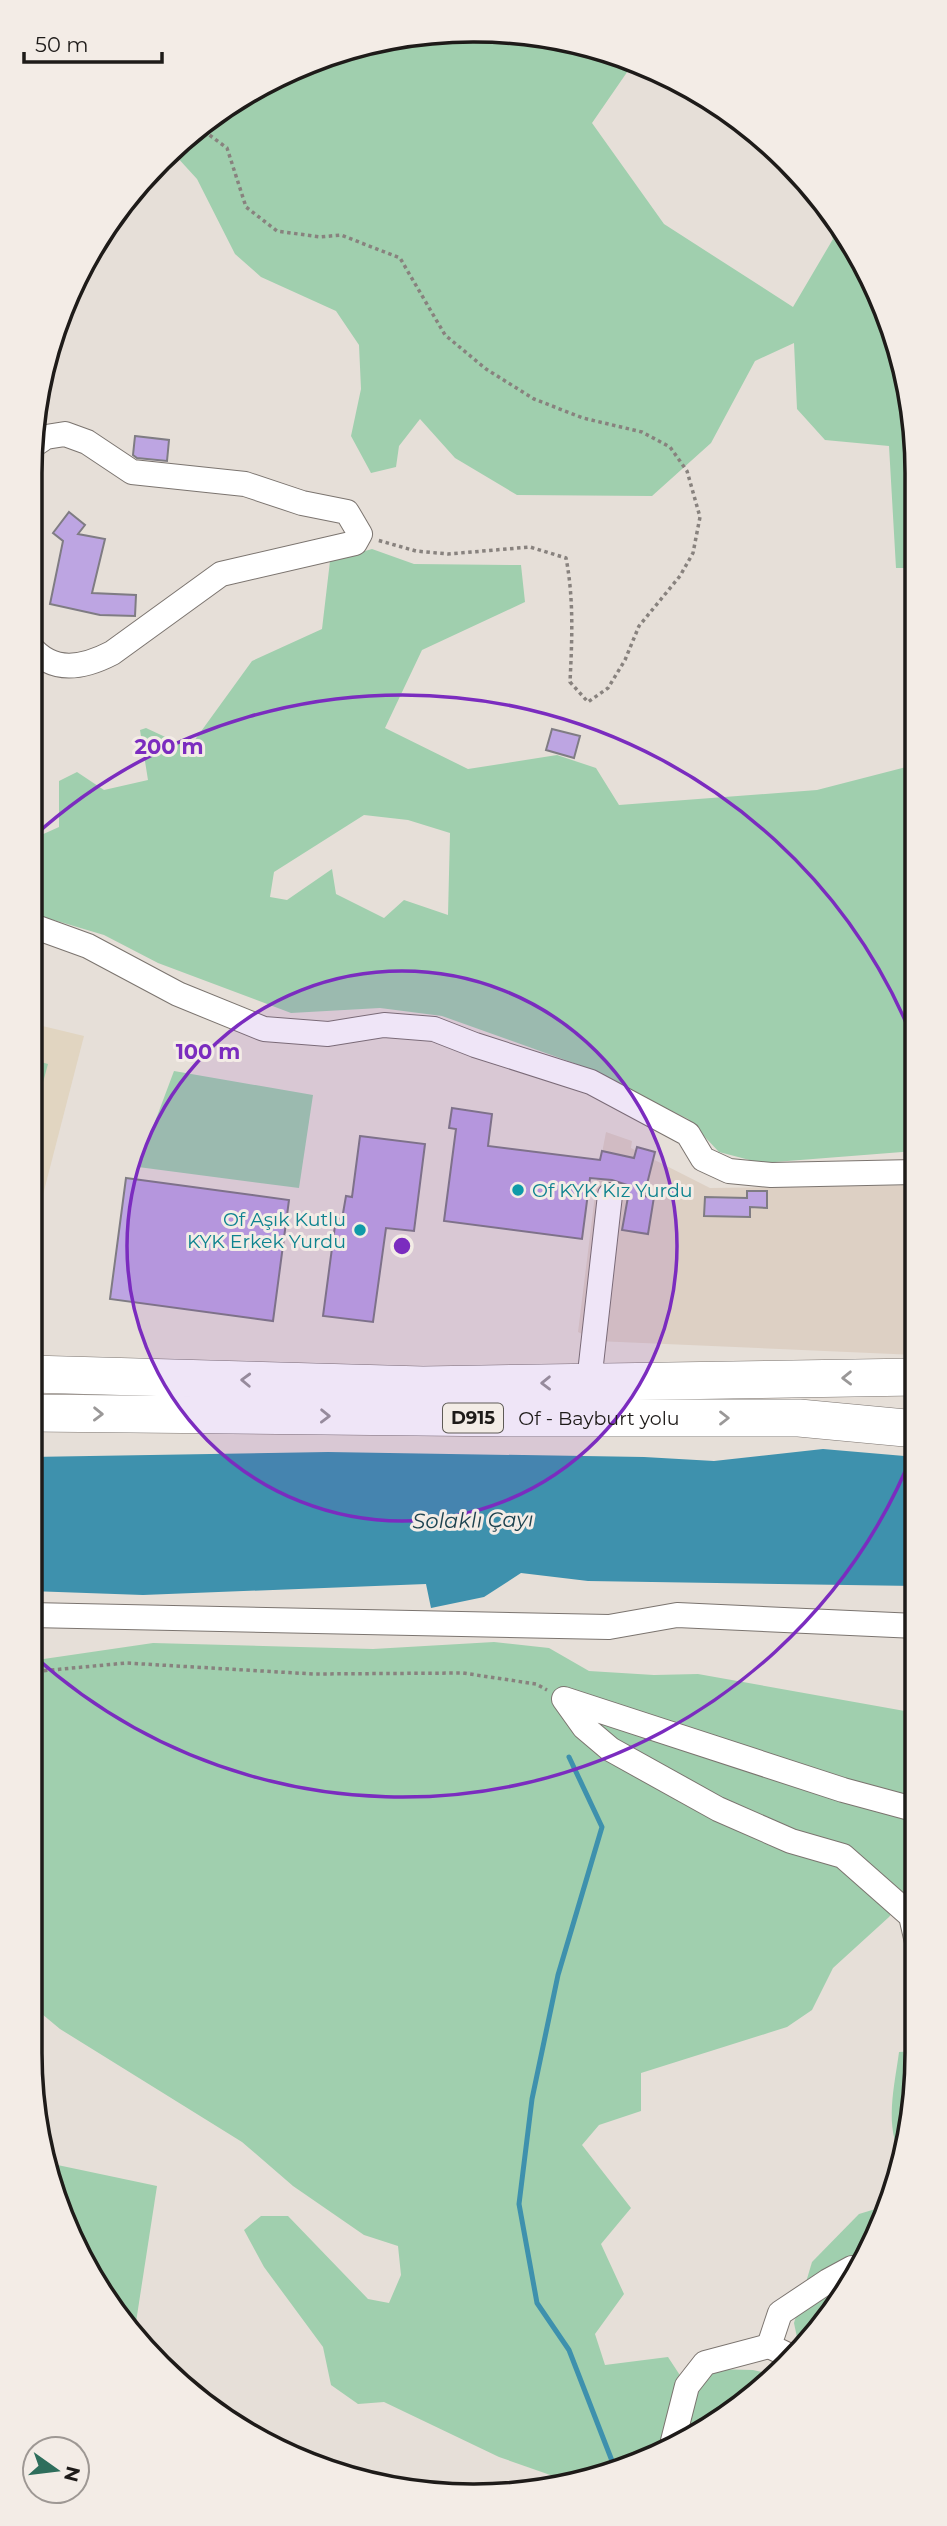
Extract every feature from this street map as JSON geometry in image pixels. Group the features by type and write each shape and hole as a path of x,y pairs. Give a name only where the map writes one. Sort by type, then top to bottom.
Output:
{"highway":[{"name":"Of - Bayburt yolu","path":"42,1374 423,1385 905,1377"},
{"name":"Of - Bayburt yolu","path":"42,1413 799,1418 905,1428"}],"street":[{"path":"42,657 48,663 69,666 94,662 112,653 221,574 355,543 360,534 347,512 302,503 245,484 132,472 88,442 65,434 44,438"},
{"path":"42,929 88,946 178,994 264,1028 328,1034 384,1025 434,1029 591,1082 688,1134 703,1158 729,1171 771,1175 905,1172"},
{"path":"589,1382 610,1195"},
{"path":"42,1615 609,1627 677,1615 905,1625"},
{"path":"564,1699 843,1790 905,1807"},
{"path":"564,1699 584,1727 610,1749 718,1809 791,1842 843,1856 905,1911"},
{"path":"675,2434 687,2386 705,2363 780,2351 780,2313 844,2272"}],"path":[{"path":"208,134 227,148 246,207 276,231 320,237 341,235 400,258 445,335 486,369 534,399 583,418 642,432 670,447 687,471 699,517 693,553 680,576 639,626 625,660 608,688 588,702 570,682 573,637 571,583 566,558 530,547 448,554 416,551 360,534"},
{"path":"42,1671 126,1663 313,1674 463,1673 536,1684 564,1699"}],"shaded area":[{"path":"42,1026 84,1036 42,1199"},
{"path":"606,1132 632,1141 631,1148 710,1188 905,1185 905,1355 596,1341 578,1332 597,1179"}],"green space":[{"path":"445,43 502,43 558,50 628,71 592,123 664,224 793,307 833,239 829,229 861,283 882,335 897,389 904,445 905,568 896,568 889,446 825,440 797,409 794,343 755,361 711,443 652,496 517,495 455,458 420,419 399,446 396,467 371,473 351,436 361,389 359,345 336,311 261,277 235,254 197,179 178,159 234,115 283,86 308,75 389,50"},
{"path":"372,549 414,564 521,565 525,602 422,650 385,728 468,769 557,755 596,768 619,805 817,790 905,767 905,1152 761,1163 719,1152 688,1119 579,1065 442,1016 380,1008 291,1013 158,963 104,935 42,917 42,835 59,827 59,781 77,772 104,790 148,780 140,730 146,728 189,748 252,661 322,629 330,561","holes":["364,815 408,820 450,833 448,915 404,900 384,918 336,894 332,869 287,900 270,897 274,872"]},
{"path":"42,1062 48,1064 42,1086"},
{"path":"174,1071 313,1095 299,1188 138,1167"},
{"path":"494,1642 549,1648 589,1671 654,1675 698,1674 905,1711 905,1897 889,1917 833,1968 812,2010 787,2027 641,2073 641,2111 599,2125 582,2145 631,2208 601,2244 624,2294 595,2334 605,2365 668,2357 687,2386 713,2369 763,2372 713,2411 664,2440 612,2461 558,2476 499,2457 384,2402 358,2404 331,2385 323,2347 264,2267 244,2230 261,2216 288,2216 368,2299 389,2303 401,2275 398,2246 364,2235 293,2186 242,2142 60,2029 42,2014 42,1659 153,1643 373,1649"},
{"path":"899,2052 905,2052 904,2081 896,2142 892,2106"},
{"path":"57,2165 157,2186 136,2321 86,2243"},
{"path":"875,2209 847,2268 797,2338 794,2323 812,2262 859,2214"}],"water":[{"name":"Solaklı Çayı","path":"823,1449 905,1456 905,1586 588,1581 521,1573 484,1597 431,1608 426,1584 143,1595 42,1591 42,1457 328,1452 644,1457 714,1461"}],"building":[{"path":"135,436 169,440 167,461 137,458 133,455"},
{"path":"69,512 85,525 78,534 105,539 92,593 136,595 135,616 100,615 50,604 63,541 53,533"},
{"path":"552,729 580,736 574,758 546,750"},
{"name":"Of KYK Kız Yurdu","path":"452,1108 492,1114 488,1146 600,1160 602,1151 634,1158 637,1147 655,1152 644,1196 654,1197 648,1234 622,1230 630,1186 612,1180 590,1178 582,1239 444,1221 456,1129 449,1128"},
{"name":"Of Aşık Kutlu KYK Erkek Yurdu","path":"360,1136 425,1144 414,1231 386,1228 373,1322 323,1316 336,1218 342,1219 346,1196 352,1197"},
{"path":"126,1178 289,1200 273,1321 110,1299"},
{"path":"747,1191 767,1191 767,1208 750,1207 750,1217 704,1216 705,1197 747,1198"}],"waterway":[{"path":"569,1757 602,1827 558,1975 532,2099 519,2204 537,2303 569,2350 612,2461"}],"place":[{"name":"Of KYK Kız Yurdu","path":"518,1190"},
{"name":"Of Aşık Kutlu KYK Erkek Yurdu","path":"360,1230"}]}
